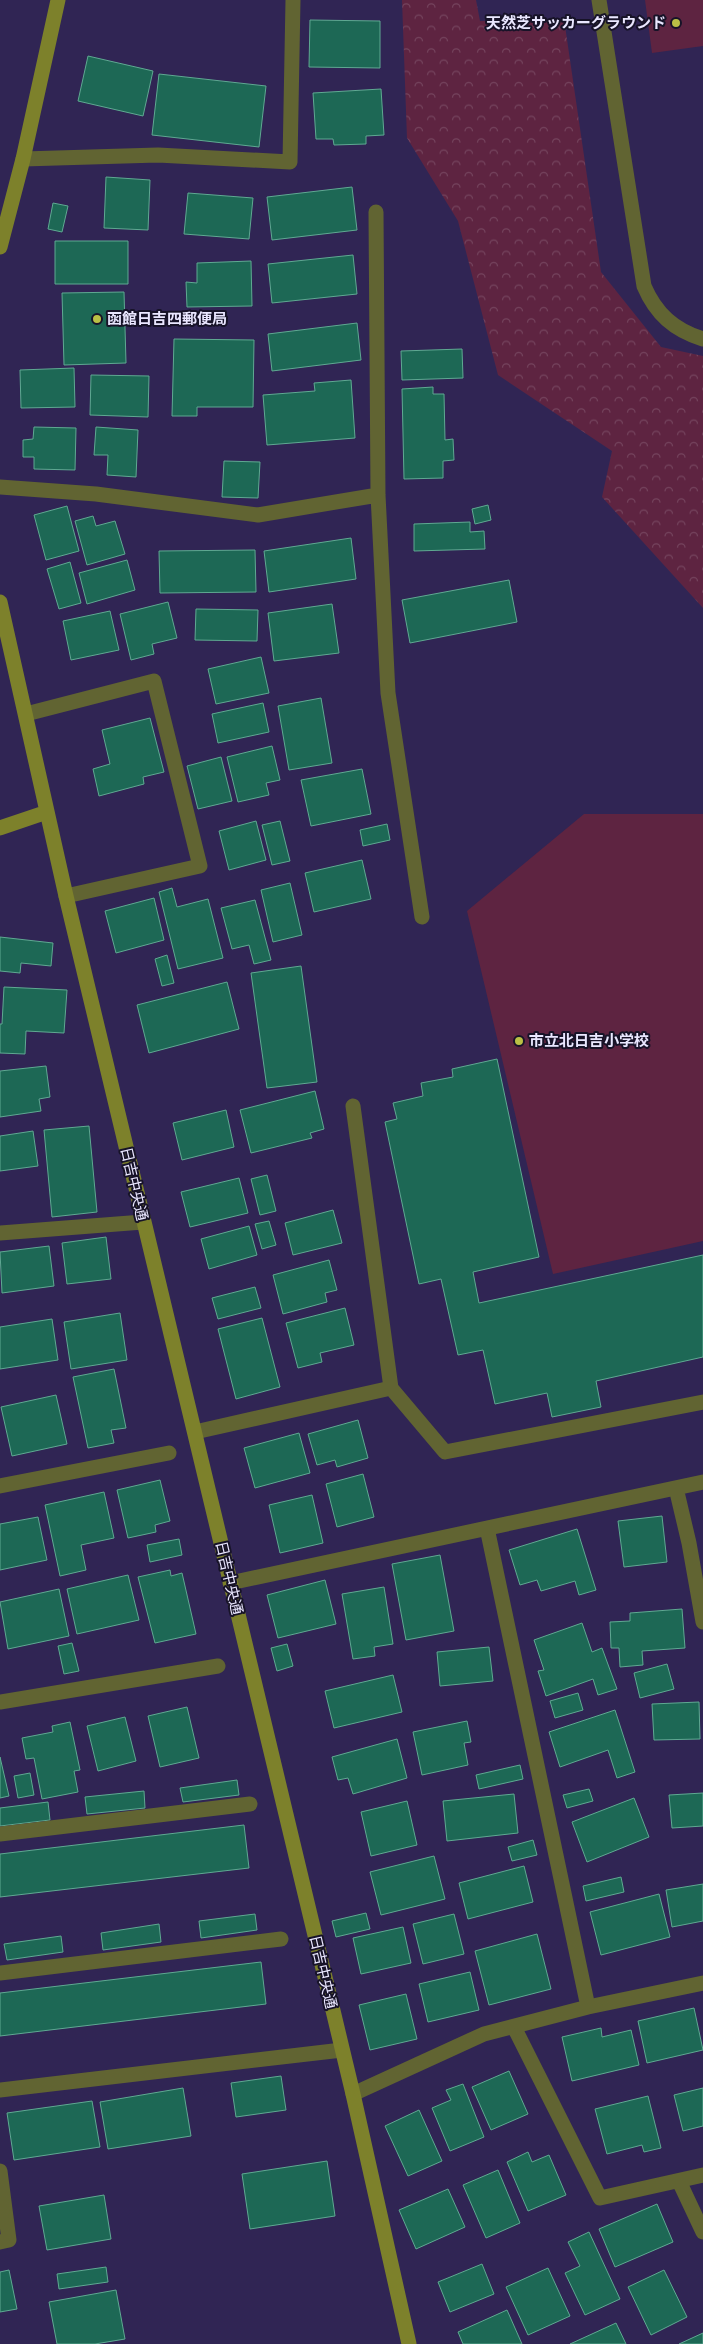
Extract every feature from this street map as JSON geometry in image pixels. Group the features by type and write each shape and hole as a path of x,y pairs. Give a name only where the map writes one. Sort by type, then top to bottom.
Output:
{"street":[{"path":"0,247 23,159 58,0"},
{"path":"23,159 158,155 290,162 293,0"},
{"path":"599,0 644,286 651,303 668,322 685,333 703,339"},
{"path":"376,212 378,495 388,693 422,917"},
{"path":"0,488 96,494 258,515 378,495"},
{"name":"日吉中央通","path":"0,602 66,896 353,2094 409,2344"},
{"path":"26,714 154,682 200,866 66,896"},
{"path":"0,828 47,812"},
{"path":"353,1106 391,1388 445,1452 703,1402"},
{"path":"0,1233 143,1222"},
{"path":"195,1432 391,1388"},
{"path":"0,1486 169,1453"},
{"path":"230,1583 703,1482"},
{"path":"676,1488 689,1543 703,1622"},
{"path":"486,1528 588,2007"},
{"path":"0,1702 218,1666"},
{"path":"0,1834 250,1804"},
{"path":"0,1973 281,1939"},
{"path":"353,2094 484,2034 588,2007 703,1983"},
{"path":"514,2027 600,2198 703,2175"},
{"path":"0,2090 342,2050"},
{"path":"0,2171 9,2240 0,2242"},
{"path":"679,2180 703,2232"}],"green space":[{"path":"402,0 476,0 480,21 564,19 601,272 661,347 703,356 703,608 602,497 612,451 498,375 458,221 407,138"},
{"name":"天然芝サッカーグラウンド","path":"645,0 703,0 703,46 652,53"},
{"path":"584,814 703,814 703,1241 553,1274 467,911"}],"building":[{"path":"310,20 380,21 380,68 309,67"},
{"path":"88,56 153,71 143,116 78,101"},
{"path":"159,74 266,86 259,147 152,135"},
{"path":"381,89 384,135 366,136 366,144 334,145 333,139 316,139 313,93"},
{"path":"106,177 150,180 148,230 104,228"},
{"path":"352,187 357,230 272,240 267,197"},
{"path":"188,193 253,198 249,239 184,234"},
{"path":"53,203 68,206 62,232 48,229"},
{"path":"55,241 128,241 128,284 55,284"},
{"path":"353,255 357,294 272,303 268,264"},
{"path":"251,261 252,306 187,307 186,282 197,283 197,263"},
{"path":"124,292 126,363 64,365 62,293"},
{"path":"357,323 361,360 272,371 268,334"},
{"path":"174,339 254,340 253,407 197,407 197,416 172,416"},
{"path":"462,349 463,378 402,380 401,351"},
{"path":"74,368 75,407 21,408 20,370"},
{"path":"91,375 149,376 148,417 90,415"},
{"path":"351,380 355,438 267,445 263,395 315,391 314,383"},
{"path":"433,387 433,394 444,394 445,440 453,439 454,460 443,461 443,478 404,479 402,389"},
{"path":"34,427 76,428 75,470 34,469 34,457 23,457 23,440 33,439"},
{"path":"96,427 138,430 136,477 107,475 108,455 94,455"},
{"path":"224,461 260,462 258,498 222,497"},
{"path":"488,505 491,520 475,524 472,509"},
{"path":"67,506 79,551 46,560 34,515"},
{"path":"93,516 96,526 115,521 125,554 87,565 75,521"},
{"path":"470,522 470,532 484,531 485,549 414,551 414,524"},
{"path":"351,538 356,579 269,592 264,551"},
{"path":"255,550 256,592 160,593 159,551"},
{"path":"127,560 135,590 87,604 79,573"},
{"path":"70,562 81,603 59,609 47,569"},
{"path":"509,580 517,622 410,643 402,600"},
{"path":"168,602 177,638 152,644 154,654 131,660 120,614"},
{"path":"332,604 339,653 274,661 268,613"},
{"path":"196,609 258,610 257,641 195,640"},
{"path":"110,611 119,650 71,660 63,621"},
{"path":"261,657 269,693 216,704 208,669"},
{"path":"321,698 332,763 289,770 278,706"},
{"path":"263,703 269,732 218,743 212,714"},
{"path":"150,718 164,772 143,777 144,784 99,796 93,769 110,764 102,730"},
{"path":"272,746 280,780 266,783 269,795 238,802 227,757"},
{"path":"221,757 232,801 198,809 187,766"},
{"path":"362,769 371,814 311,826 301,780"},
{"path":"256,821 266,860 229,870 219,831"},
{"path":"280,821 290,861 272,865 262,825"},
{"path":"387,824 390,840 363,846 360,830"},
{"path":"362,860 371,899 314,912 305,873"},
{"path":"290,883 302,935 273,942 261,890"},
{"path":"172,888 177,907 208,899 223,958 178,969 159,892"},
{"path":"154,898 164,940 116,953 105,911"},
{"path":"255,900 271,960 254,964 249,945 232,949 221,908"},
{"path":"0,937 53,943 51,966 21,963 20,973 0,971"},
{"path":"167,955 174,983 162,986 155,959"},
{"path":"301,966 317,1082 267,1088 251,973"},
{"path":"227,982 239,1029 149,1053 137,1005"},
{"path":"4,987 67,990 64,1033 26,1031 25,1054 0,1053 0,1024 2,1024"},
{"path":"497,1059 539,1257 473,1272 479,1303 703,1255 703,1357 596,1381 601,1407 552,1417 547,1393 495,1404 483,1350 458,1355 441,1279 419,1284 385,1122 397,1119 393,1103 423,1096 421,1083 453,1077 452,1069"},
{"path":"46,1066 50,1097 39,1099 41,1111 0,1117 0,1071"},
{"path":"315,1091 324,1129 310,1133 312,1138 251,1153 240,1110"},
{"path":"226,1110 234,1147 182,1160 173,1123"},
{"path":"89,1126 97,1212 52,1217 44,1130"},
{"path":"33,1131 38,1166 0,1171 0,1136"},
{"path":"267,1175 276,1211 260,1215 251,1179"},
{"path":"239,1178 248,1213 190,1227 181,1192"},
{"path":"333,1210 342,1243 293,1255 285,1223"},
{"path":"269,1221 276,1245 262,1249 255,1224"},
{"path":"249,1226 257,1255 209,1269 201,1239"},
{"path":"106,1237 111,1279 67,1284 62,1243"},
{"path":"49,1246 54,1286 2,1293 0,1252"},
{"path":"329,1260 337,1290 325,1293 327,1302 283,1314 273,1275"},
{"path":"255,1287 261,1308 218,1319 212,1298"},
{"path":"345,1308 354,1345 320,1353 322,1362 298,1368 286,1323"},
{"path":"120,1313 127,1360 71,1369 64,1322"},
{"path":"262,1318 280,1387 236,1399 218,1329"},
{"path":"52,1319 58,1360 0,1369 0,1327"},
{"path":"114,1369 126,1428 111,1430 114,1443 88,1448 73,1377"},
{"path":"56,1395 67,1444 12,1456 1,1407"},
{"path":"358,1420 368,1458 337,1467 335,1460 317,1465 308,1434"},
{"path":"299,1433 310,1473 255,1488 244,1448"},
{"path":"363,1474 374,1517 337,1527 326,1484"},
{"path":"160,1480 170,1521 155,1525 156,1532 128,1538 117,1490"},
{"path":"104,1492 114,1538 81,1545 86,1570 60,1576 45,1505"},
{"path":"312,1495 323,1543 280,1553 269,1505"},
{"path":"662,1516 667,1562 624,1567 618,1521"},
{"path":"38,1517 47,1560 0,1570 0,1524"},
{"path":"577,1529 596,1590 579,1595 575,1581 541,1591 537,1580 520,1585 509,1550"},
{"path":"179,1539 182,1555 150,1562 147,1545"},
{"path":"440,1555 454,1631 406,1640 392,1564"},
{"path":"170,1570 171,1576 182,1573 196,1634 155,1643 138,1577"},
{"path":"128,1575 139,1620 77,1634 67,1589"},
{"path":"325,1580 336,1624 278,1638 267,1595"},
{"path":"384,1587 393,1644 374,1647 375,1656 353,1659 342,1594"},
{"path":"59,1589 69,1636 8,1649 0,1602"},
{"path":"682,1609 685,1648 642,1651 643,1665 620,1667 619,1648 611,1648 610,1622 630,1621 630,1613"},
{"path":"582,1623 592,1652 602,1648 617,1689 598,1695 593,1679 546,1696 538,1671 544,1670 534,1640"},
{"path":"72,1643 79,1671 64,1674 58,1646"},
{"path":"287,1644 293,1666 277,1671 271,1648"},
{"path":"489,1647 493,1681 440,1686 437,1652"},
{"path":"667,1664 674,1689 640,1698 634,1673"},
{"path":"393,1675 402,1712 334,1728 325,1691"},
{"path":"578,1693 583,1710 555,1718 550,1701"},
{"path":"699,1702 700,1739 654,1740 652,1704"},
{"path":"187,1707 199,1758 160,1767 148,1716"},
{"path":"615,1710 635,1772 617,1778 608,1750 560,1767 549,1732"},
{"path":"125,1717 136,1761 98,1771 87,1726"},
{"path":"467,1721 471,1742 464,1743 468,1765 422,1775 413,1732"},
{"path":"70,1722 80,1770 74,1771 78,1792 42,1799 34,1758 26,1759 22,1738 53,1732 52,1726"},
{"path":"397,1739 407,1778 353,1794 348,1778 338,1780 332,1757"},
{"path":"0,1757 9,1796 0,1798"},
{"path":"520,1765 523,1779 479,1789 476,1775"},
{"path":"30,1773 34,1795 18,1798 14,1776"},
{"path":"237,1780 239,1795 183,1802 180,1788"},
{"path":"589,1789 593,1801 567,1808 563,1795"},
{"path":"144,1791 145,1808 87,1814 85,1797"},
{"path":"703,1793 703,1826 672,1828 669,1795"},
{"path":"514,1794 518,1833 447,1841 443,1801"},
{"path":"634,1798 649,1837 587,1862 572,1822"},
{"path":"407,1801 417,1845 371,1856 361,1812"},
{"path":"48,1802 50,1820 0,1826 0,1808"},
{"path":"244,1825 249,1868 0,1897 0,1854"},
{"path":"533,1840 537,1855 512,1861 508,1847"},
{"path":"434,1856 445,1899 381,1915 370,1872"},
{"path":"524,1866 533,1902 468,1919 459,1883"},
{"path":"621,1877 624,1892 586,1901 583,1886"},
{"path":"703,1884 703,1921 672,1927 666,1890"},
{"path":"659,1894 670,1937 601,1955 590,1912"},
{"path":"366,1913 370,1929 336,1937 332,1921"},
{"path":"255,1914 257,1930 201,1938 199,1921"},
{"path":"454,1914 464,1954 423,1964 413,1924"},
{"path":"159,1924 161,1942 103,1950 101,1933"},
{"path":"403,1927 411,1963 361,1974 353,1938"},
{"path":"537,1934 551,1989 489,2005 475,1951"},
{"path":"61,1936 63,1952 7,1960 4,1944"},
{"path":"261,1962 266,2004 0,2036 0,1993"},
{"path":"470,1972 479,2010 428,2022 419,1984"},
{"path":"406,1994 417,2039 370,2050 359,2005"},
{"path":"694,2008 703,2050 647,2063 638,2021"},
{"path":"601,2028 602,2037 631,2030 639,2065 572,2081 562,2037"},
{"path":"509,2071 528,2114 491,2130 472,2087"},
{"path":"281,2076 286,2110 236,2117 231,2083"},
{"path":"463,2084 484,2137 450,2151 432,2108 451,2100 446,2090"},
{"path":"183,2088 191,2136 108,2149 100,2102"},
{"path":"703,2088 703,2126 683,2131 674,2095"},
{"path":"648,2096 661,2148 644,2152 642,2145 607,2154 595,2109"},
{"path":"92,2101 100,2147 14,2160 7,2113"},
{"path":"419,2110 442,2161 408,2176 385,2126"},
{"path":"528,2152 532,2162 549,2155 566,2195 528,2211 507,2162"},
{"path":"327,2161 335,2216 250,2229 242,2174"},
{"path":"498,2170 520,2223 486,2238 463,2185"},
{"path":"448,2189 465,2227 416,2249 399,2210"},
{"path":"104,2195 111,2239 47,2250 39,2206"},
{"path":"657,2204 673,2242 615,2267 599,2229"},
{"path":"589,2232 620,2299 585,2315 565,2273 580,2266 568,2242"},
{"path":"482,2264 494,2294 450,2312 438,2282"},
{"path":"106,2267 108,2282 59,2289 57,2274"},
{"path":"548,2268 570,2316 528,2335 506,2287"},
{"path":"9,2270 17,2309 0,2312 0,2272"},
{"path":"664,2270 687,2317 651,2335 628,2287"},
{"path":"116,2290 125,2339 95,2344 57,2344 49,2302"},
{"path":"507,2310 522,2344 463,2344 458,2332"},
{"path":"616,2323 626,2344 570,2344"},
{"path":"703,2333 703,2344 679,2344"}],"place":[{"name":"天然芝サッカーグラウンド","path":"676,23"},
{"name":"函館日吉四郵便局","path":"97,319"},
{"name":"市立北日吉小学校","path":"519,1041"}]}
